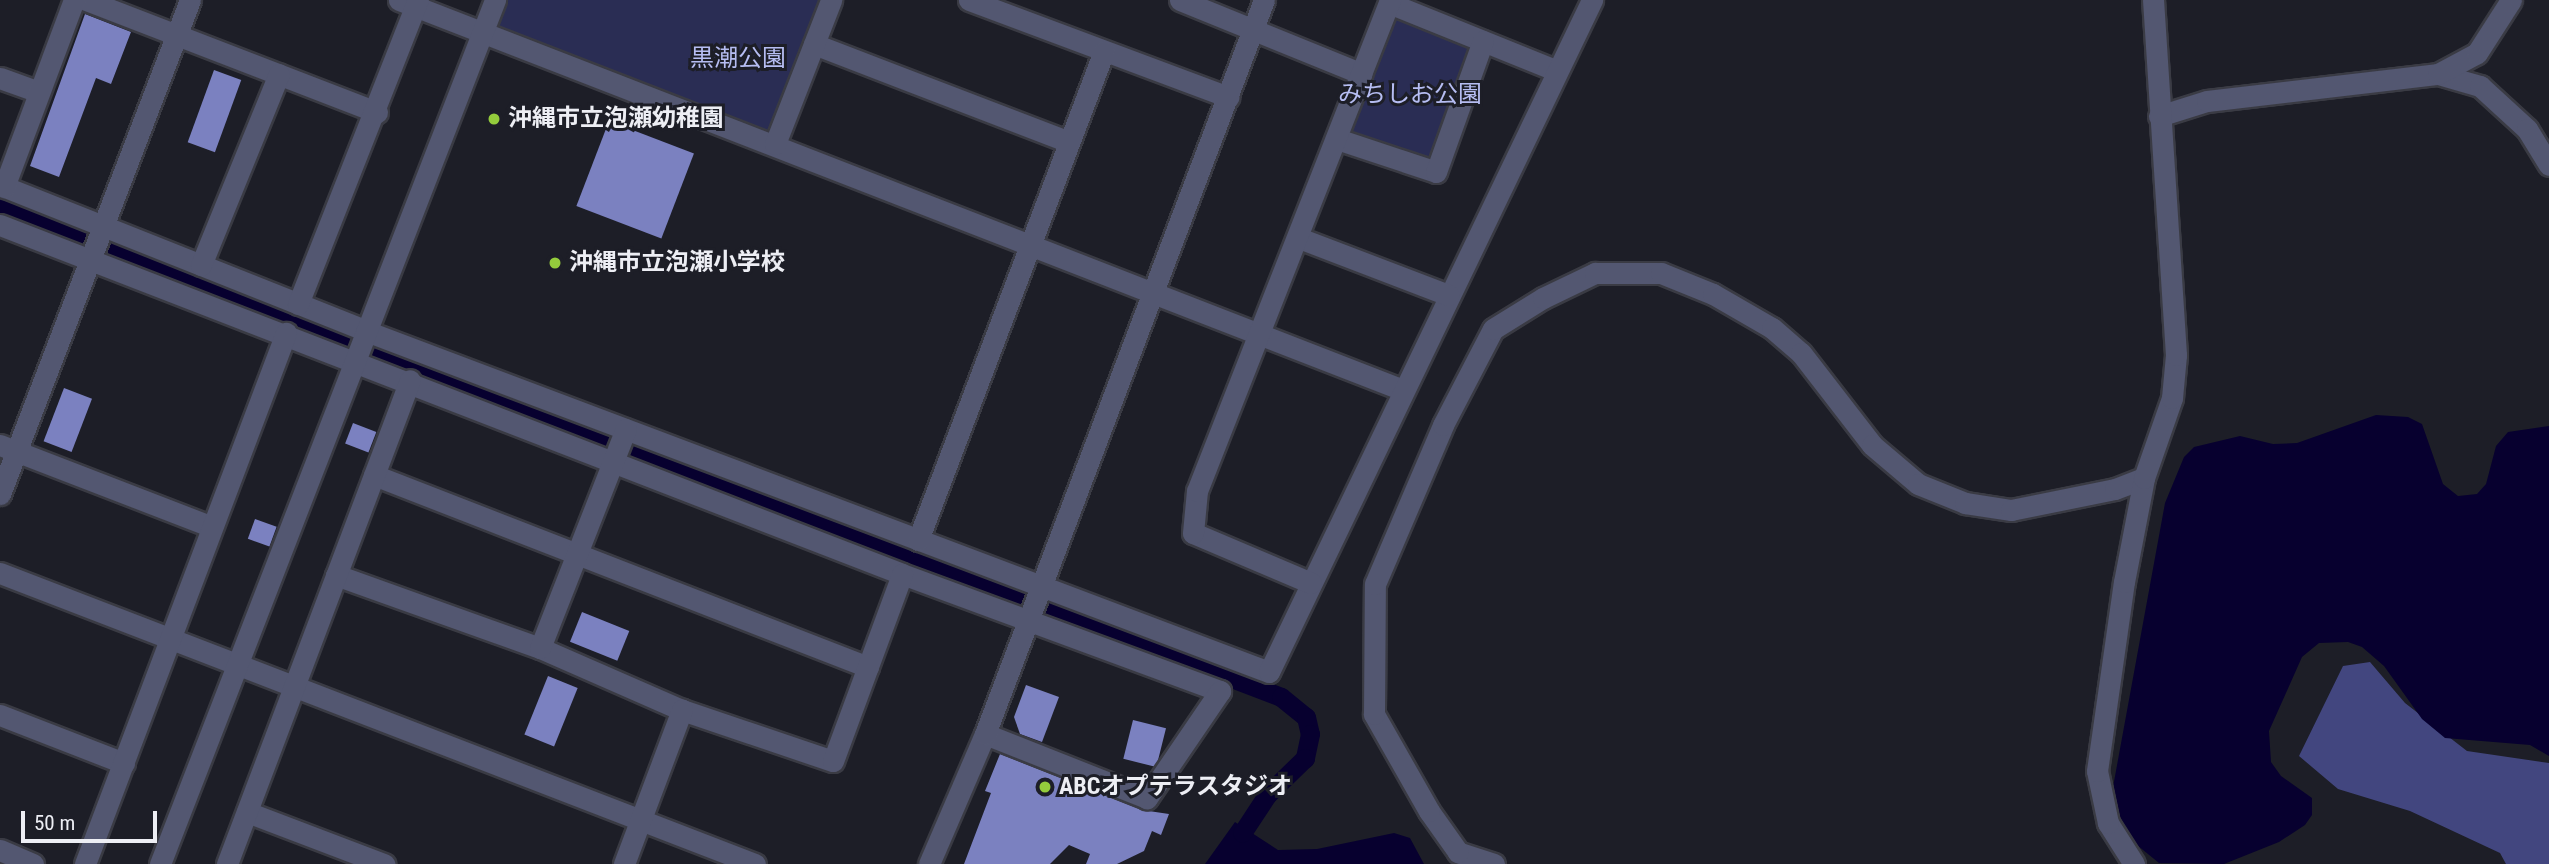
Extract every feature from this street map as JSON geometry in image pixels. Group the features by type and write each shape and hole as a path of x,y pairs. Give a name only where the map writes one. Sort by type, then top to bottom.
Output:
{"street":[{"path":"74,0 2,186 366,331 918,540 1034,602 1220,691 1147,798 985,733"},
{"path":"86,0 178,33 377,112"},
{"path":"0,494 8,448 92,260 190,0"},
{"path":"160,864 495,0"},
{"path":"775,144 831,0"},
{"path":"969,0 1227,97"},
{"path":"1180,0 1362,74"},
{"path":"929,864 985,733 1264,0"},
{"path":"0,225 410,380 902,574 1034,602 1269,672 1555,70 1592,0"},
{"path":"2134,864 2108,823 2097,771 2144,478 2172,398 2176,355 2153,0"},
{"path":"2159,116 2207,101 2438,74 2477,53 2511,0"},
{"path":"1311,583 1193,533 1196,491 1262,335 1389,1 1555,70"},
{"path":"298,304 377,112 411,2 482,35 775,144 1403,390"},
{"path":"1337,139 1436,172 1483,41"},
{"path":"814,44 1069,142"},
{"path":"918,540 1104,51"},
{"path":"201,265 279,74"},
{"path":"2438,74 2480,86 2527,129 2549,165"},
{"path":"0,78 39,92"},
{"path":"1299,237 1448,295"},
{"path":"1494,864 1458,852 1429,811 1374,714 1375,584 1443,425 1493,328 1543,298 1595,273 1661,273 1713,294 1772,328 1801,353 1872,445 1909,476 1965,503 2011,510 2115,489 2144,478"},
{"path":"85,864 171,639 210,526 286,333"},
{"path":"227,864 410,380"},
{"path":"540,648 626,429"},
{"path":"8,448 210,526"},
{"path":"374,475 868,667"},
{"path":"0,573 755,864"},
{"path":"336,575 540,648 682,710 833,761 902,574"},
{"path":"624,864 643,821 682,710"},
{"path":"0,715 124,763"},
{"path":"247,812 384,864"},
{"path":"0,850 33,864"}],"green space":[{"name":"黒潮公園","path":"500,0 824,0 773,134 490,26"},
{"name":"みちしお公園","path":"1402,18 1468,43 1474,53 1437,160 1424,164 1354,139 1349,124 1388,24"}],"shaded area":[{"path":"2376,415 2408,417 2422,424 2443,484 2458,496 2477,494 2486,484 2496,446 2508,432 2549,426 2549,756 2530,745 2445,738 2422,719 2384,666 2362,647 2348,642 2319,643 2302,657 2269,731 2271,762 2281,776 2312,798 2312,815 2305,825 2279,842 2224,864 2159,863 2132,841 2111,798 2165,503 2184,457 2194,447 2240,436 2273,444 2297,443"},
{"path":"2370,662 2405,703 2467,751 2549,763 2549,864 2506,864 2500,853 2410,811 2338,789 2299,756 2343,666"},
{"path":"1235,822 1278,850 1317,849 1394,833 1410,838 1424,864 1205,864"}],"building":[{"path":"85,14 131,32 111,84 96,78 59,177 30,166"},
{"path":"214,70 241,80 215,152 188,142"},
{"path":"609,121 694,154 661,239 576,206"},
{"path":"64,388 92,399 72,452 44,441"},
{"path":"353,423 376,432 368,452 345,444"},
{"path":"255,519 277,527 269,547 248,539"},
{"path":"582,612 629,631 617,661 570,642"},
{"path":"548,676 578,688 554,746 524,734"},
{"path":"1026,685 1059,697 1042,742 1020,734 1014,717"},
{"path":"1133,720 1166,728 1156,767 1123,759"},
{"path":"1000,754 1142,810 1169,814 1161,835 1152,831 1144,851 1117,864 1086,864 1090,854 1069,845 1050,864 964,864 991,793 985,791"}],"waterway":[{"path":"0,208 1281,697 1306,717 1310,734 1305,758 1267,795 1242,833"}],"place":[{"name":"沖縄市立泡瀬幼稚園","path":"494,119"},
{"name":"沖縄市立泡瀬小学校","path":"555,263"},
{"name":"ABCオプテラスタジオ","path":"1045,787"}]}
